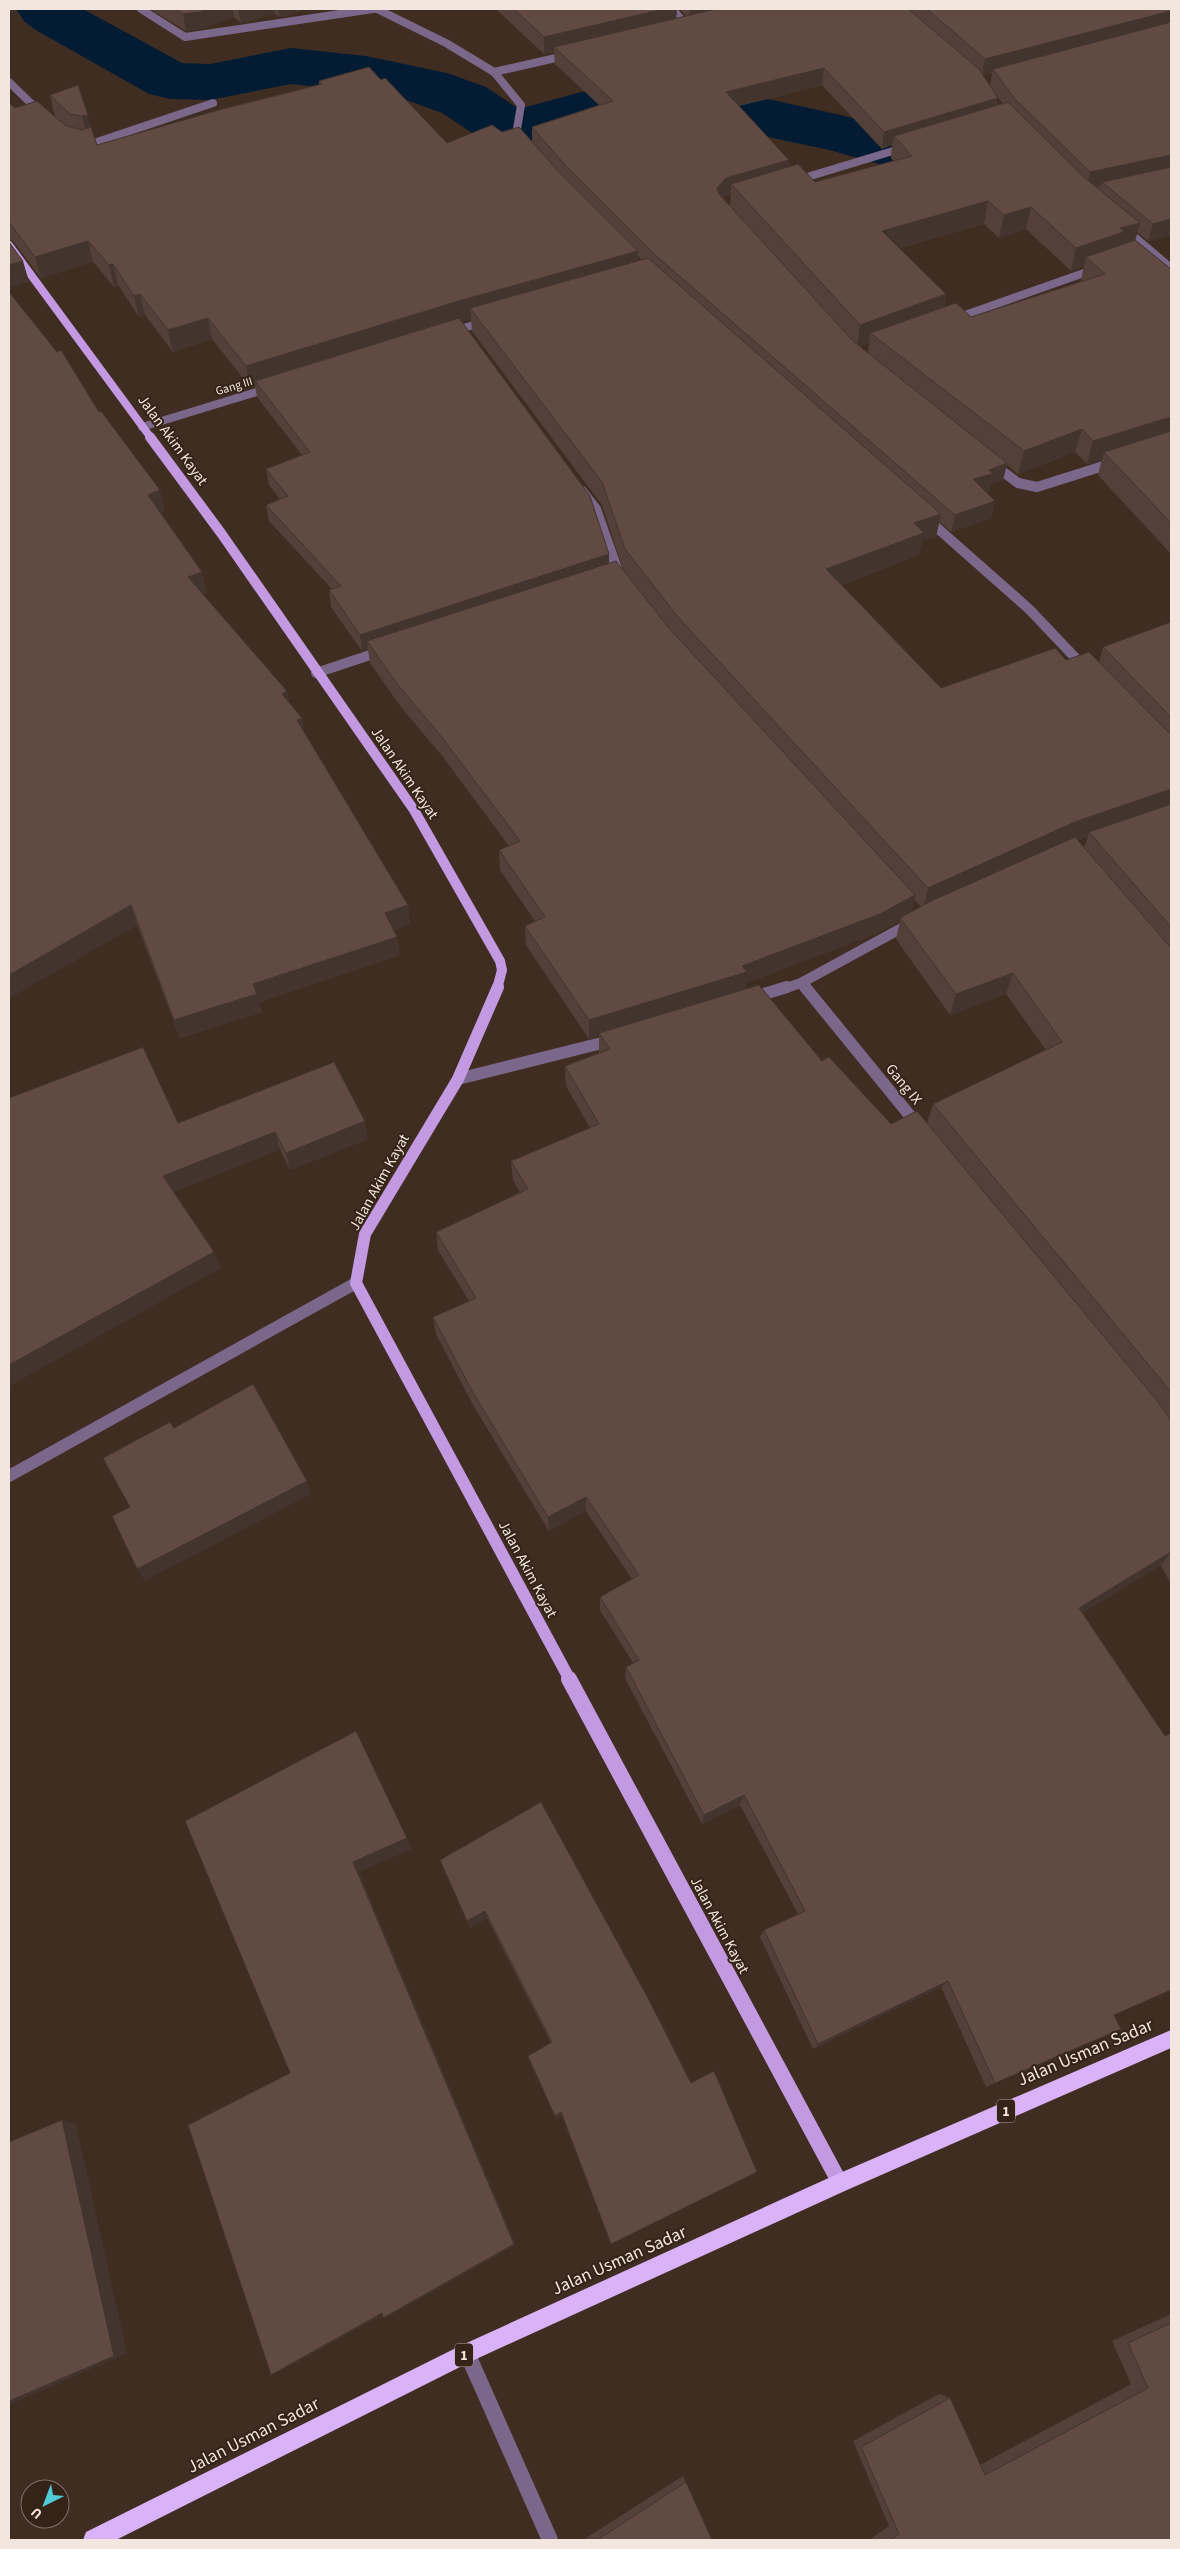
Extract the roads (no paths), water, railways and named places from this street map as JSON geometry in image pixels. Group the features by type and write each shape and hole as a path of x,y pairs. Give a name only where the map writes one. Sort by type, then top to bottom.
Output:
{"highway":[{"name":"Jalan Usman Sadar","path":"94,2540 467,2353 840,2183 1171,2040"}],"main road":[{"name":"Jalan Akim Kayat","path":"9,245 221,533 316,673 414,810 500,961 502,970 500,982 458,1079 365,1234 356,1283 840,2183"}],"street":[{"path":"141,9 185,37 375,9 446,43 494,72 521,105 516,135 528,148"},
{"path":"672,9 687,26"},
{"path":"678,28 696,24"},
{"path":"494,72 576,53"},
{"path":"9,82 52,122"},
{"path":"73,142 88,145 213,103"},
{"path":"784,183 914,145"},
{"path":"1114,221 1171,268"},
{"path":"1138,254 1148,250"},
{"path":"946,322 1111,263"},
{"path":"443,334 465,332 499,317"},
{"name":"Gang III","path":"142,427 283,383"},
{"path":"987,459 1018,484 1037,487 1126,459"},
{"path":"579,486 596,509 617,578"},
{"path":"917,511 1029,609 1090,673"},
{"path":"316,673 392,648"},
{"path":"735,1003 801,983 921,918"},
{"name":"Gang IX","path":"801,983 927,1137"},
{"path":"458,1079 623,1037"},
{"path":"9,1476 356,1283"},
{"path":"467,2353 550,2540"}],"waterway":[{"path":"45,9 55,17 170,81 210,82 291,66 366,74 425,86 464,100 506,128 521,128 581,110 663,107 718,115 754,115 841,134 923,157 989,138 1062,128 1171,124"}]}
